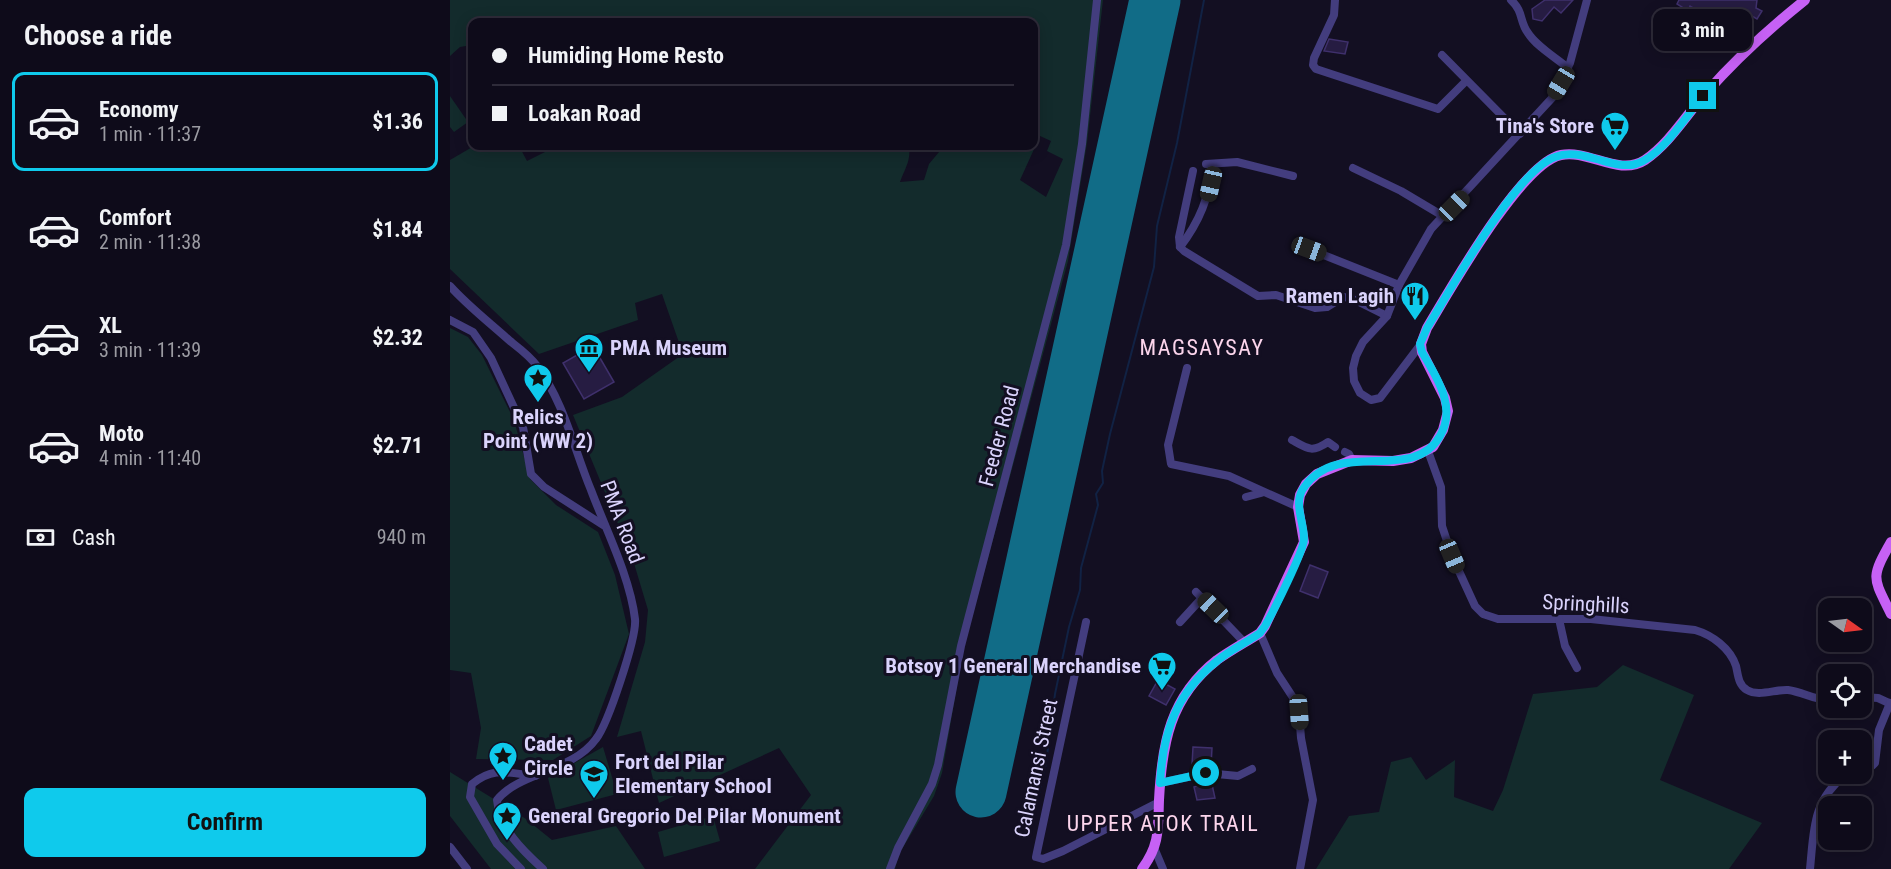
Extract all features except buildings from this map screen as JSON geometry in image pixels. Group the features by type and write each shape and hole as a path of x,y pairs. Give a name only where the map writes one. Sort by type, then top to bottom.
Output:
{"main road":[{"path":"1142,869 1155,850 1163,747 1178,706 1210,666 1260,633 1270,618 1304,542 1298,507 1300,495 1306,484 1317,474 1349,456 1393,461 1411,458 1428,451 1443,430 1448,411 1445,398 1420,344 1427,328 1484,238 1532,172 1540,164 1562,154 1580,155 1627,165 1644,161 1660,147 1706,93 1773,25 1793,0"},
{"path":"1773,25 1805,0"},
{"path":"1891,542 1875,573 1875,579 1891,614"}],"street":[{"name":"Feeder Road","path":"890,869 898,848 932,784 938,765 961,646 1066,245 1082,144 1097,0"},
{"path":"1335,0 1334,15 1314,58 1313,65 1316,69 1438,110 1466,81"},
{"path":"1511,0 1520,9 1529,36 1568,68"},
{"path":"1420,344 1380,398 1371,400 1360,393 1354,381 1356,356 1370,332 1387,316 1399,285 1419,247 1443,216 1553,97 1568,68 1587,0"},
{"path":"1442,55 1520,134"},
{"path":"1180,247 1204,207 1211,184 1210,164 1237,162 1293,176"},
{"path":"1353,168 1443,216"},
{"path":"1180,247 1179,237 1193,171"},
{"path":"1296,244 1399,285"},
{"path":"1180,247 1258,296 1276,295 1315,308 1327,307 1343,297 1351,298 1387,316"},
{"name":"PMA Road","path":"450,286 536,364 562,414 605,526 636,621 634,638 605,723 597,738 584,752 564,765 501,794 497,800 497,811 505,827 525,853 543,869"},
{"path":"450,320 473,332 491,358 523,427 531,474 544,487 605,526"},
{"path":"1187,368 1168,445 1171,464 1229,476 1262,493 1298,507"},
{"path":"1292,440 1309,449 1316,450 1328,442 1335,447"},
{"name":"Springhills","path":"1428,451 1441,486 1444,535 1479,611 1493,618 1591,619 1689,629 1705,633 1715,639 1733,660 1741,684 1749,691 1758,693 1788,690 1818,700"},
{"path":"1246,497 1262,493"},
{"path":"1180,622 1199,595 1244,642"},
{"path":"1559,619 1565,646 1577,668"},
{"name":"Calamansi Street","path":"1086,622 1036,857 1043,859 1063,851 1159,802"},
{"path":"1260,633 1277,673 1294,699 1299,712 1300,738 1313,800 1300,869"},
{"path":"1872,698 1890,704 1879,730 1875,763 1872,766"},
{"path":"1160,783 1206,773 1238,776 1252,769"},
{"name":"PMA Road","path":"521,869 497,844 470,797 472,784 484,774 497,772 536,776"},
{"path":"1810,869 1815,816 1833,784"},
{"path":"450,846 467,869"},
{"path":"1155,850 1163,869"}],"green space":[{"path":"450,0 1103,0 1087,143 1068,261 963,651 942,773 934,796 899,854 895,869 755,869 811,795 779,748 659,803 641,731 617,737 645,642 648,610 633,560 573,415 622,397 683,354 662,294 635,303 638,320 539,354 450,269 450,160 468,150 521,150 527,161 549,150 909,150 900,182 924,180 929,164 941,150 1034,150 1020,180 1046,197 1063,159 1047,151 1051,141 1040,136 1038,140 1038,18 468,18 468,46 460,47 450,56"},
{"path":"450,96 468,122 454,132 450,127"},
{"path":"450,328 468,337 482,355 514,420 530,479 556,505 598,532 615,575 629,634 591,736 553,760 476,759 481,728 471,673 450,670"},
{"path":"1623,665 1694,695 1660,780 1762,823 1729,869 1316,869 1349,816 1379,812 1391,762 1411,757 1426,780 1455,760 1454,797 1493,811 1503,790 1533,694 1597,687"},
{"path":"603,747 617,794 556,810 548,778"},
{"path":"450,772 526,819 552,840 616,826 645,869 491,869 450,816"},
{"path":"713,816 720,841 664,857 658,832"}],"waterway":[{"path":"1038,798 1046,763 1055,694 1069,627 1080,590 1081,568 1098,505 1096,494 1103,483 1102,471 1110,434 1154,267 1157,226 1177,143 1204,0"}],"runway":[{"path":"981,792 1155,0"}],"place":[{"name":"Tina's Store","path":"1615,152"},
{"name":"Ramen Lagih","path":"1415,322"},
{"name":"PMA Museum","path":"589,374"},
{"name":"Relics Point (WW 2)","path":"538,404"},
{"name":"Botsoy 1 General Merchandise","path":"1162,692"},
{"name":"Cadet Circle","path":"503,782"},
{"name":"Fort del Pilar Elementary School","path":"594,800"},
{"name":"General Gregorio Del Pilar Monument","path":"507,842"}],"district":[{"name":"MAGSAYSAY","path":"1202,347"},
{"name":"UPPER ATOK TRAIL","path":"1163,823"}],"route":[{"path":"1206,773 1160,783 1166,734 1178,706 1210,666 1260,633 1270,618 1304,542 1304,531 1298,507 1300,495 1306,484 1317,474 1352,460 1393,461 1411,458 1428,451 1437,442 1448,411 1445,398 1420,344 1427,328 1501,211 1532,172 1540,164 1553,157 1571,154 1627,165 1644,161 1681,124 1703,96"}]}
